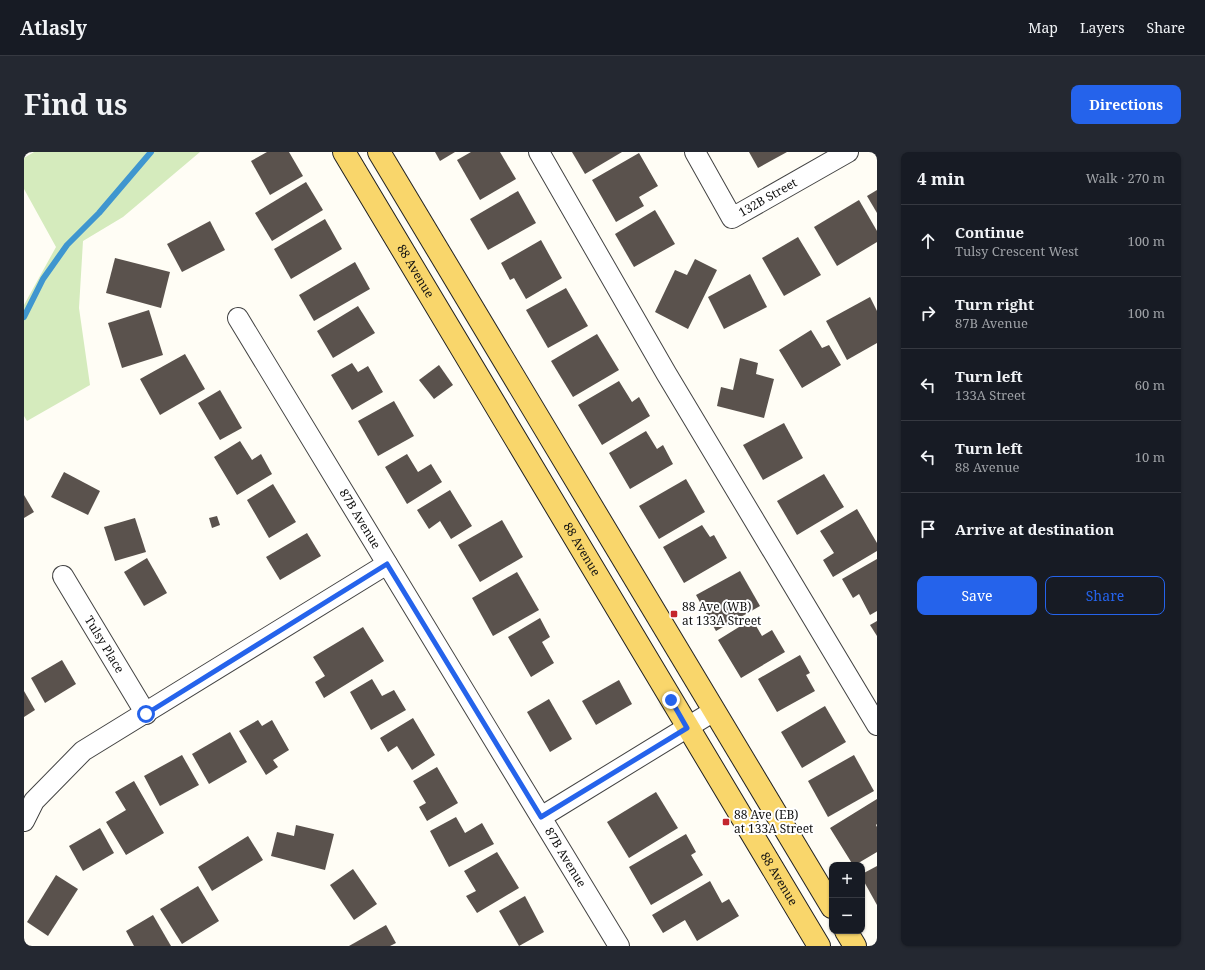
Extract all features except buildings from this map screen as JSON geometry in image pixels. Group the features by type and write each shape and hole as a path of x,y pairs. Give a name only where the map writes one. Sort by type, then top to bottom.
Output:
{"main road":[{"name":"88 Avenue","path":"344,152 687,728 819,946"},
{"path":"379,152 829,902"},
{"path":"848,934 855,946"}],"street":[{"path":"539,152 670,380 877,725"},
{"name":"132B Street","path":"695,152 732,218 848,152"},
{"name":"87B Avenue","path":"238,318 619,946"},
{"path":"24,821 34,802 83,751 146,714 387,564"},
{"name":"Tulsy Place","path":"63,576 146,714"},
{"path":"541,817 714,711"}],"green space":[{"path":"34,152 200,152 123,217 83,241 79,308 90,385 27,421 24,416 24,305 56,247 24,189 24,158"}],"waterway":[{"path":"24,317 43,279 67,245 99,213 151,152"}],"place":[{"name":"88 Ave (WB) at 133A Street","path":"674,614"},
{"name":"88 Ave (EB) at 133A Street","path":"726,822"}],"route":[{"path":"146,714 387,564 541,817 687,728 671,700"}]}
